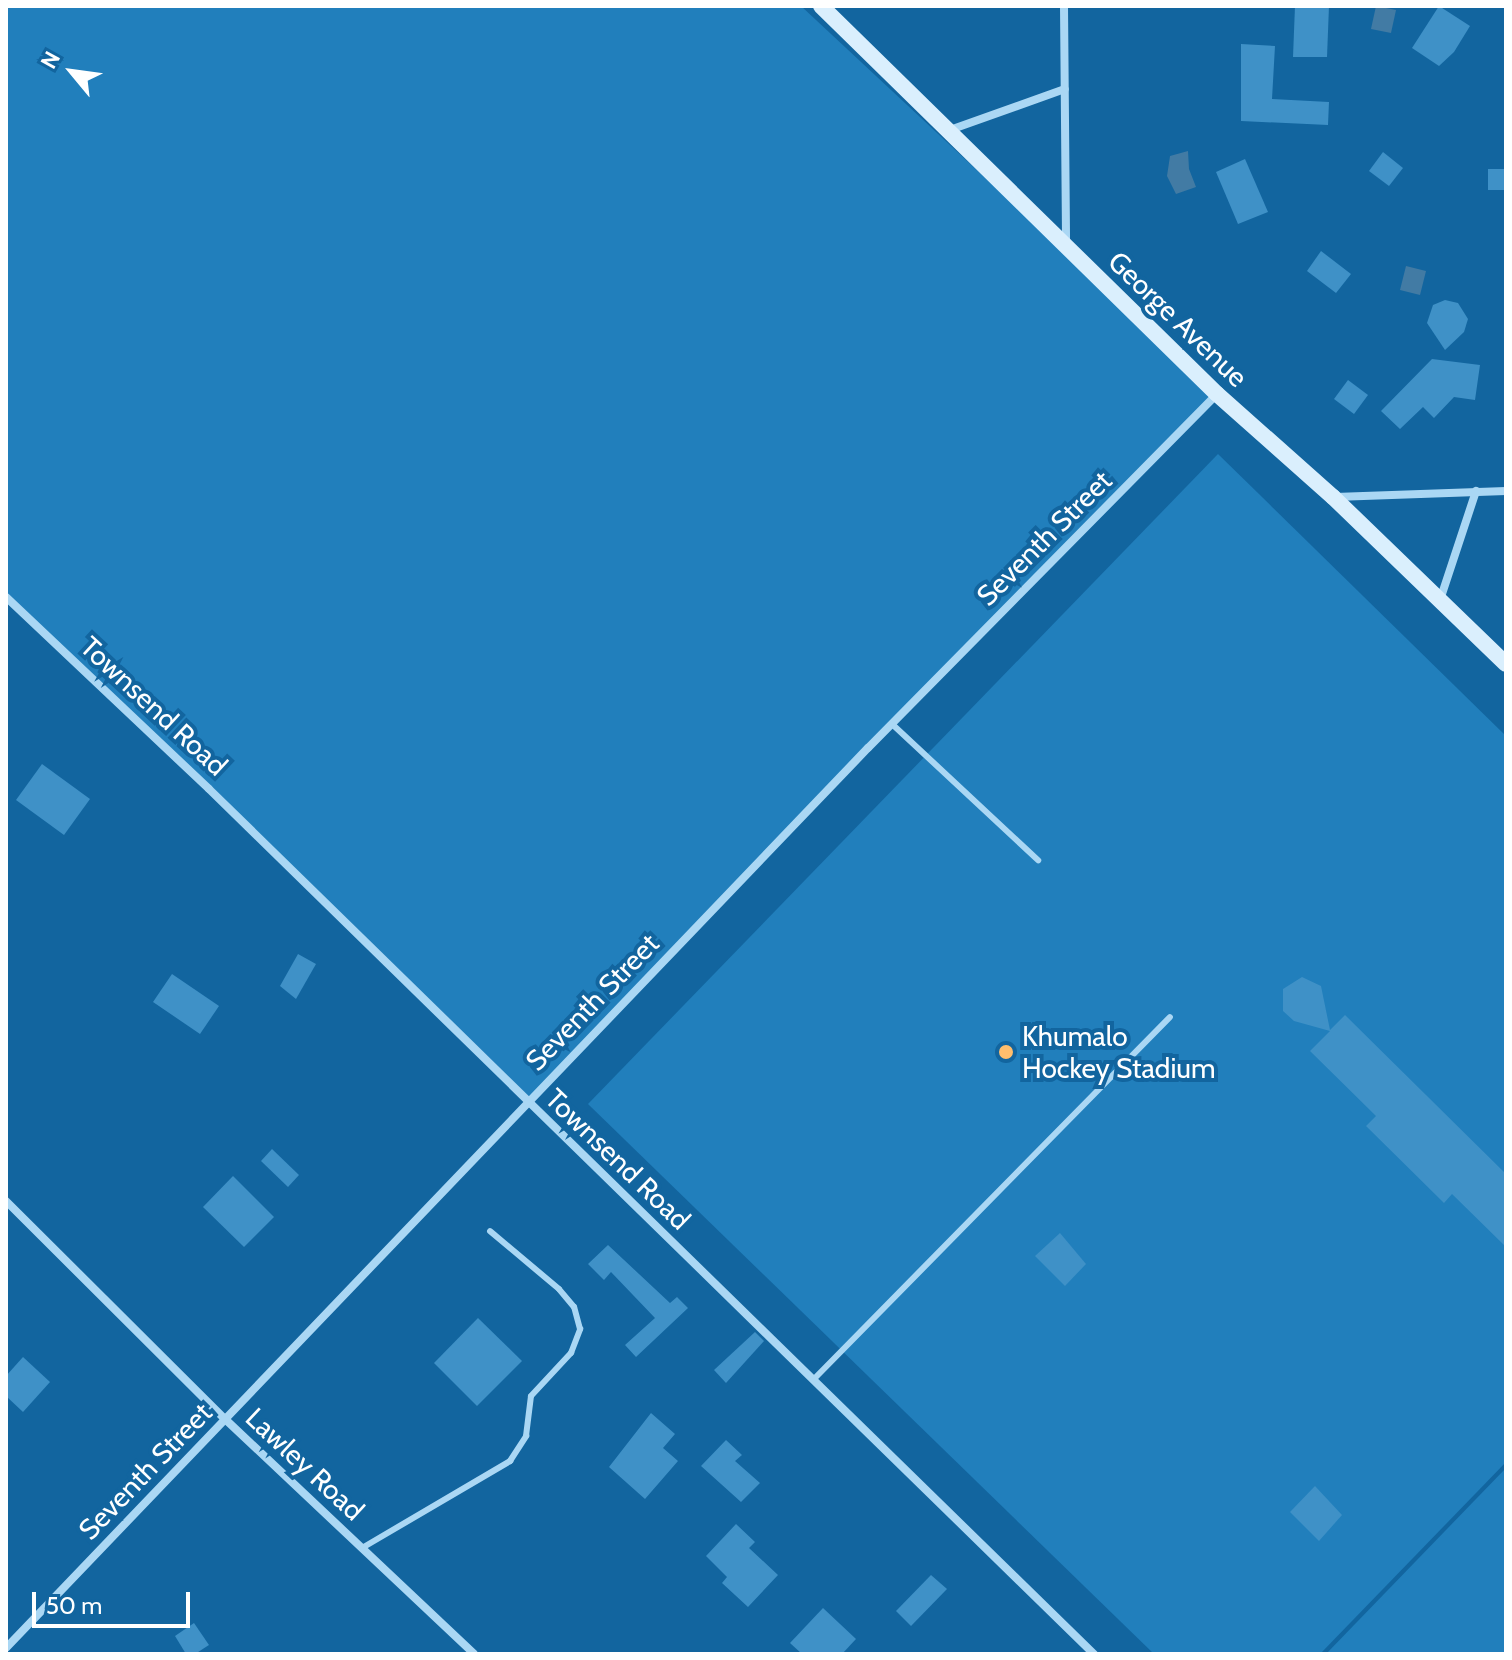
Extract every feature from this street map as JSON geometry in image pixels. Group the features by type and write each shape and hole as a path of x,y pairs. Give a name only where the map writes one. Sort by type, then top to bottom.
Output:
{"main road":[{"name":"George Avenue","path":"821,6 1217,394 1333,497 1506,664"}],"street":[{"path":"1064,6 1066,247"},
{"path":"946,131 1065,89"},
{"name":"Seventh Street","path":"6,1648 892,724 1217,394"},
{"path":"1440,600 1476,491"},
{"path":"1333,497 1506,491"},
{"name":"Townsend Road","path":"6,597 209,789 1094,1654"},
{"name":"Lawley Road","path":"6,1201 225,1419 474,1654"}],"lane":[{"path":"892,724 1038,860"},
{"path":"813,1380 1170,1017"},
{"path":"362,1548 510,1461 526,1436 531,1396 571,1353 580,1329 574,1307 559,1289 490,1231"}],"shaded area":[{"path":"6,6 801,6 1217,394 528,1101 6,592"},
{"path":"1376,6 1396,10 1391,33 1371,29"},
{"path":"1188,151 1189,169 1196,187 1176,194 1167,176 1170,156"},
{"path":"1406,266 1426,271 1420,295 1400,290"},
{"name":"Khumalo Hockey Stadium","path":"1218,454 1506,736 1506,1462 1320,1654 1154,1654 588,1104"},
{"path":"1506,1468 1506,1654 1326,1654"}],"building":[{"path":"1295,6 1329,6 1327,57 1293,57"},
{"path":"1439,6 1470,26 1454,52 1439,66 1412,48"},
{"path":"1241,44 1275,46 1272,99 1329,102 1328,125 1241,121"},
{"path":"1383,152 1403,168 1389,186 1369,171"},
{"path":"1245,159 1268,212 1238,224 1216,172"},
{"path":"1488,169 1506,169 1506,190 1488,190"},
{"path":"1321,251 1351,274 1336,293 1307,271"},
{"path":"1445,300 1458,303 1468,319 1464,332 1445,350 1427,323 1433,305"},
{"path":"1432,359 1480,365 1475,400 1454,397 1434,418 1423,407 1400,429 1381,411"},
{"path":"1348,380 1368,395 1354,414 1334,399"},
{"path":"42,764 90,799 64,835 16,800"},
{"path":"298,954 316,964 296,999 280,986"},
{"path":"172,974 219,1006 200,1034 153,1002"},
{"path":"1302,977 1321,986 1330,1030 1345,1015 1506,1174 1506,1247 1452,1194 1444,1203 1366,1126 1376,1116 1310,1051 1330,1031 1294,1021 1283,1011 1283,989"},
{"path":"272,1149 299,1175 288,1187 261,1161"},
{"path":"233,1176 274,1217 244,1247 203,1207"},
{"path":"1060,1233 1086,1264 1065,1286 1035,1256"},
{"path":"608,1245 670,1303 677,1297 688,1308 636,1357 625,1345 655,1318 611,1272 604,1280 588,1264"},
{"path":"478,1318 522,1361 477,1406 434,1363"},
{"path":"755,1332 764,1341 726,1383 714,1370"},
{"path":"23,1357 50,1382 23,1412 6,1396 6,1376"},
{"path":"651,1413 675,1434 663,1448 678,1461 645,1499 609,1467"},
{"path":"726,1440 742,1455 735,1461 760,1483 741,1502 701,1466"},
{"path":"1315,1486 1342,1515 1319,1541 1290,1512"},
{"path":"736,1524 755,1542 749,1548 778,1575 748,1607 722,1583 727,1577 706,1556"},
{"path":"931,1575 947,1589 911,1626 896,1611"},
{"path":"823,1608 856,1639 842,1654 802,1654 790,1643"},
{"path":"194,1623 209,1645 195,1654 186,1654 175,1636"}],"place":[{"name":"Khumalo Hockey Stadium","path":"1006,1052"}]}
